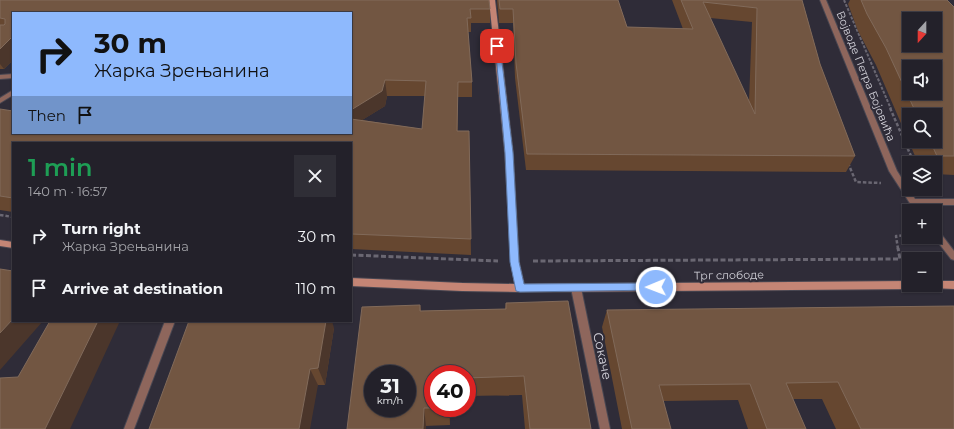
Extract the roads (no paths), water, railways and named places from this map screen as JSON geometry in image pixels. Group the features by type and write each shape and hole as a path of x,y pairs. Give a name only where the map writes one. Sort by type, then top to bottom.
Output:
{"street":[{"path":"492,0 509,153 514,262 520,288"},
{"name":"Војводе Петра Бојовића","path":"823,0 887,156 900,184 913,202"},
{"path":"0,77 12,76"},
{"path":"0,101 12,93"},
{"path":"913,202 954,202"},
{"path":"942,241 954,257"},
{"path":"0,243 12,245"},
{"name":"Трг слободе","path":"352,282 520,288 902,285"},
{"path":"942,285 954,285"},
{"name":"Сокаче","path":"576,288 605,429"},
{"path":"129,429 170,322"}]}
